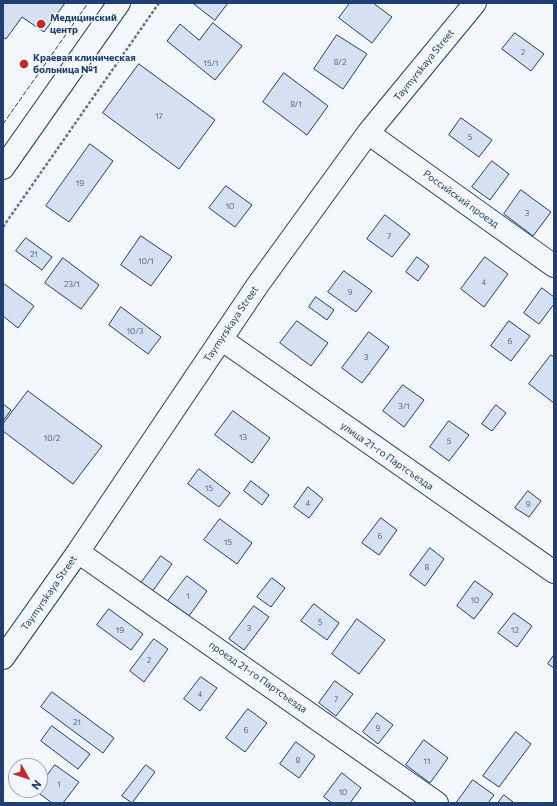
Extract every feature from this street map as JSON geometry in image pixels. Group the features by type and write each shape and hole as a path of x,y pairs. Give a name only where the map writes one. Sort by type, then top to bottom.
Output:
{"street":[{"path":"4,166 119,3"},
{"name":"Taymyrskaya Street","path":"3,658 78,552 257,286 368,133 475,3"},
{"name":"Российский проезд","path":"368,133 554,266"},
{"name":"улица 21-го Партсъезда","path":"221,339 554,572"},
{"name":"проезд 21-го Партсъезда","path":"78,552 438,803"}],"path":[{"path":"3,227 159,3"}],"building":[{"name":"Медицинский центр","path":"3,3 65,3 44,32 22,17 6,39 3,37"},
{"path":"193,3 228,3 215,20"},
{"path":"350,3 373,3 392,17 372,43 339,18"},
{"path":"213,23 242,46 215,80 167,41 180,24 199,40"},
{"path":"515,33 544,54 531,71 502,49"},
{"path":"337,35 367,54 343,89 314,69"},
{"path":"139,64 215,120 179,169 103,113"},
{"path":"284,73 328,106 307,135 263,102"},
{"path":"461,118 492,140 479,157 449,135"},
{"path":"90,144 113,161 69,222 46,206"},
{"path":"492,161 509,174 490,200 472,187"},
{"path":"226,186 252,205 235,227 209,208"},
{"path":"521,190 551,212 533,236 504,214"},
{"path":"385,215 410,234 392,257 367,239"},
{"path":"141,236 172,257 151,286 121,265"},
{"path":"26,238 52,257 42,270 16,251"},
{"path":"417,257 429,266 418,281 406,272"},
{"path":"485,257 508,274 484,307 461,289"},
{"path":"63,258 99,285 81,309 45,283"},
{"path":"344,271 372,291 356,312 328,292"},
{"path":"3,283 34,306 18,328 3,316"},
{"path":"542,288 554,297 554,304 539,324 524,313"},
{"path":"316,297 334,310 327,320 309,307"},
{"path":"121,307 161,337 148,354 109,325"},
{"path":"297,321 328,343 311,366 280,343"},
{"path":"509,321 530,336 511,361 491,346"},
{"path":"369,332 389,347 362,383 342,368"},
{"path":"551,355 554,357 554,403 529,384"},
{"path":"403,385 424,400 404,427 383,411"},
{"path":"28,391 102,446 73,484 3,431 3,424"},
{"path":"3,404 11,410 3,421"},
{"path":"496,405 506,413 492,431 482,424"},
{"path":"233,411 270,438 252,463 215,435"},
{"path":"449,421 469,435 449,461 430,447"},
{"path":"199,469 230,493 219,507 188,484"},
{"path":"251,481 269,495 262,505 244,491"},
{"path":"308,487 323,499 309,518 294,507"},
{"path":"528,491 541,501 529,517 515,508"},
{"path":"381,518 397,530 379,555 362,543"},
{"path":"220,519 252,543 237,564 204,540"},
{"path":"430,548 444,559 425,586 410,575"},
{"path":"161,556 172,564 152,592 141,583"},
{"path":"187,576 207,591 189,616 168,601"},
{"path":"272,578 285,588 271,607 257,597"},
{"path":"475,581 493,594 474,619 457,606"},
{"path":"314,604 339,623 327,640 301,621"},
{"path":"254,606 269,617 244,650 229,639"},
{"path":"109,609 143,634 131,650 97,625"},
{"path":"514,613 532,626 517,647 498,633"},
{"path":"357,619 385,640 359,674 332,654"},
{"path":"154,639 168,649 144,682 130,671"},
{"path":"554,655 554,668 548,664"},
{"path":"201,677 217,688 200,711 184,699"},
{"path":"335,681 353,694 336,716 319,703"},
{"path":"52,692 114,738 103,753 41,707"},
{"path":"248,709 267,723 245,752 226,738"},
{"path":"377,713 393,725 378,744 363,732"},
{"path":"52,726 90,754 78,769 41,741"},
{"path":"516,732 531,744 499,787 483,776"},
{"path":"424,740 448,758 430,783 406,765"},
{"path":"296,742 315,756 299,778 280,764"},
{"path":"55,765 79,782 63,803 52,803 45,798 48,798 48,774"},
{"path":"146,765 155,772 132,803 122,796"},
{"path":"342,773 361,788 350,803 332,803 324,797"},
{"path":"473,780 494,795 488,803 458,803 457,802"},
{"path":"504,795 513,802 513,803 498,803"}],"fence":[{"path":"3,124 88,3"}],"place":[{"name":"Медицинский центр","path":"41,24"},
{"name":"Краевая клиническая больница №1","path":"24,64"}]}
